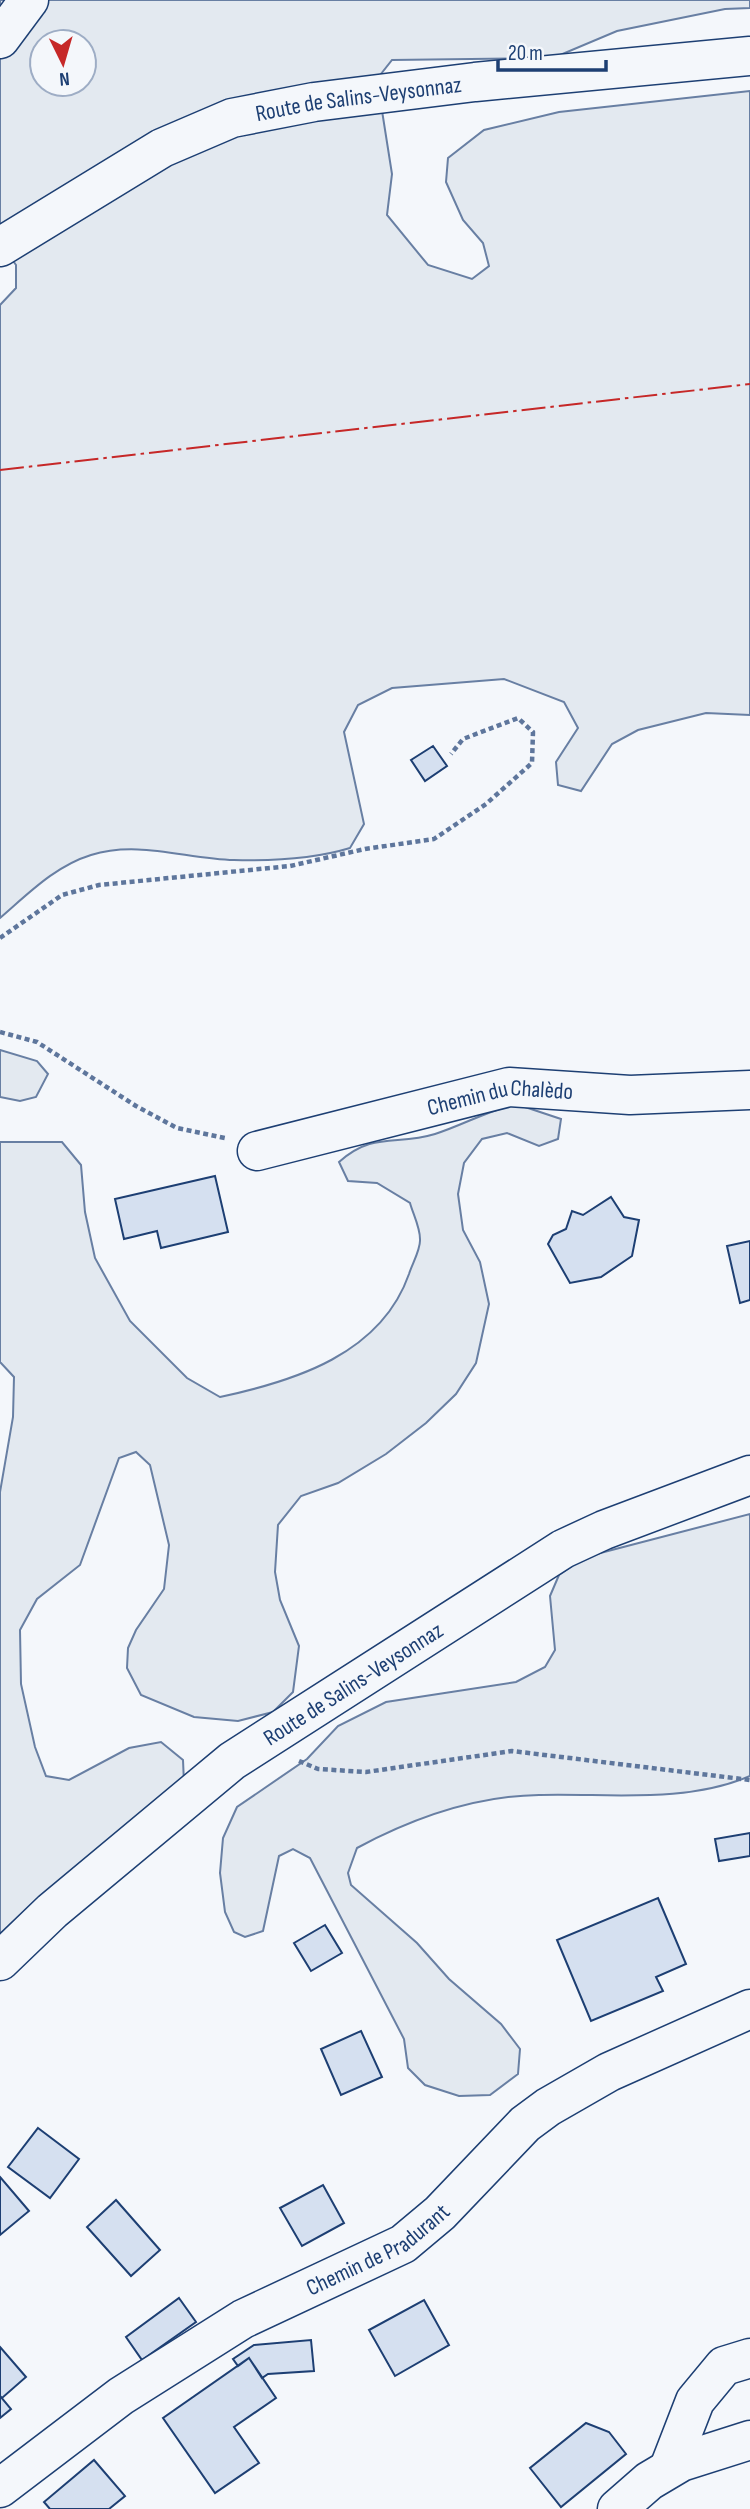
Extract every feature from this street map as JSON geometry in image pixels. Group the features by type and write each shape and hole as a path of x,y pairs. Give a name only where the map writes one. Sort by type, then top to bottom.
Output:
{"street":[{"path":"0,39 29,0"},
{"name":"Route de Salins-Veysonnaz","path":"0,247 162,148 232,118 314,102 475,82 750,56"},
{"name":"Chemin du Chalèdo","path":"248,1144 509,1087 630,1095 750,1090"},
{"name":"Route de Salins-Veysonnaz","path":"0,1961 52,1911 222,1770 265,1741 562,1549 628,1520 750,1475"},
{"name":"Chemin de Pradurant","path":"0,2488 112,2402 243,2319 402,2244 440,2213 525,2124 548,2107 609,2072 750,2009"},
{"path":"669,2468 695,2401 724,2366 750,2358"},
{"path":"617,2509 669,2468 750,2440"}],"path":[{"path":"0,938 62,895 99,885 290,866 366,849 433,839 486,804 532,763 533,732 517,718 463,739 451,754"},
{"path":"0,1032 37,1042 136,1106 177,1128 248,1144"},
{"path":"265,1741 290,1757 318,1769 336,1772 366,1772 512,1751 564,1755 664,1772 750,1780"}],"shaded area":[{"path":"0,0 750,0 750,8 725,9 617,31 553,58 392,60 377,79 392,174 387,215 428,265 472,279 489,266 483,243 463,220 446,182 448,158 484,130 559,112 750,91 750,715 706,713 638,730 612,744 581,791 558,785 556,762 578,728 564,702 504,679 392,688 358,705 344,732 364,824 350,848 308,857 264,860 216,859 145,850 109,851 91,855 66,866 42,882 0,918 0,305 16,288 16,265 0,243"},
{"path":"0,1050 37,1061 48,1074 36,1097 20,1101 0,1097"},
{"path":"516,1104 561,1119 558,1139 539,1146 507,1133 482,1139 464,1163 458,1194 463,1230 480,1262 489,1304 476,1363 456,1394 426,1423 386,1454 338,1483 301,1496 278,1525 275,1572 280,1600 299,1646 293,1692 273,1712 238,1721 194,1717 141,1695 127,1668 128,1648 136,1630 164,1589 169,1545 150,1465 136,1452 119,1458 80,1565 37,1599 20,1630 21,1684 35,1747 46,1776 69,1780 129,1748 161,1742 183,1760 184,1783 0,1939 0,1492 13,1417 14,1377 0,1362 0,1142 62,1142 81,1165 85,1212 95,1258 130,1321 187,1378 220,1397 277,1382 332,1360 357,1344 378,1325 396,1302 420,1243 419,1230 410,1203 377,1183 348,1181 339,1162 363,1146 435,1134"},
{"path":"750,1514 750,1776 725,1785 673,1794 539,1795 491,1799 422,1818 357,1848 348,1873 351,1885 417,1943 449,1979 501,2024 520,2049 518,2074 490,2095 459,2096 425,2085 408,2068 404,2039 310,1858 293,1849 279,1856 263,1931 245,1937 234,1932 225,1912 220,1873 223,1838 237,1807 307,1759 338,1726 386,1702 516,1682 545,1667 555,1650 550,1596 559,1575 585,1557"}],"building":[{"path":"433,746 447,766 425,781 411,760"},
{"path":"215,1176 228,1232 161,1248 157,1231 124,1239 115,1199"},
{"path":"611,1197 624,1217 639,1220 632,1256 601,1277 570,1283 548,1244 553,1235 566,1229 572,1211 583,1215"},
{"path":"750,1241 750,1300 740,1303 727,1246"},
{"path":"750,1833 750,1856 719,1861 715,1839"},
{"path":"658,1898 686,1964 656,1977 663,1991 591,2021 557,1940"},
{"path":"325,1925 342,1953 311,1971 294,1943"},
{"path":"361,2031 382,2077 341,2095 321,2049"},
{"path":"38,2128 79,2159 50,2198 8,2167"},
{"path":"0,2177 29,2211 0,2235"},
{"path":"323,2185 344,2223 302,2246 280,2208"},
{"path":"116,2200 160,2250 131,2276 87,2227"},
{"path":"179,2298 196,2322 142,2360 126,2337"},
{"path":"424,2300 449,2345 395,2376 369,2330"},
{"path":"311,2340 314,2371 268,2374 262,2378 249,2358 238,2366 233,2359 254,2345"},
{"path":"0,2347 26,2377 2,2398 0,2396"},
{"path":"249,2358 276,2398 234,2427 259,2463 215,2493 163,2418"},
{"path":"0,2396 11,2409 0,2418"},
{"path":"586,2423 609,2432 626,2454 561,2507 530,2468"},
{"path":"94,2460 125,2496 109,2509 50,2509 44,2502"}],"power":[{"path":"0,470 750,384"}]}
